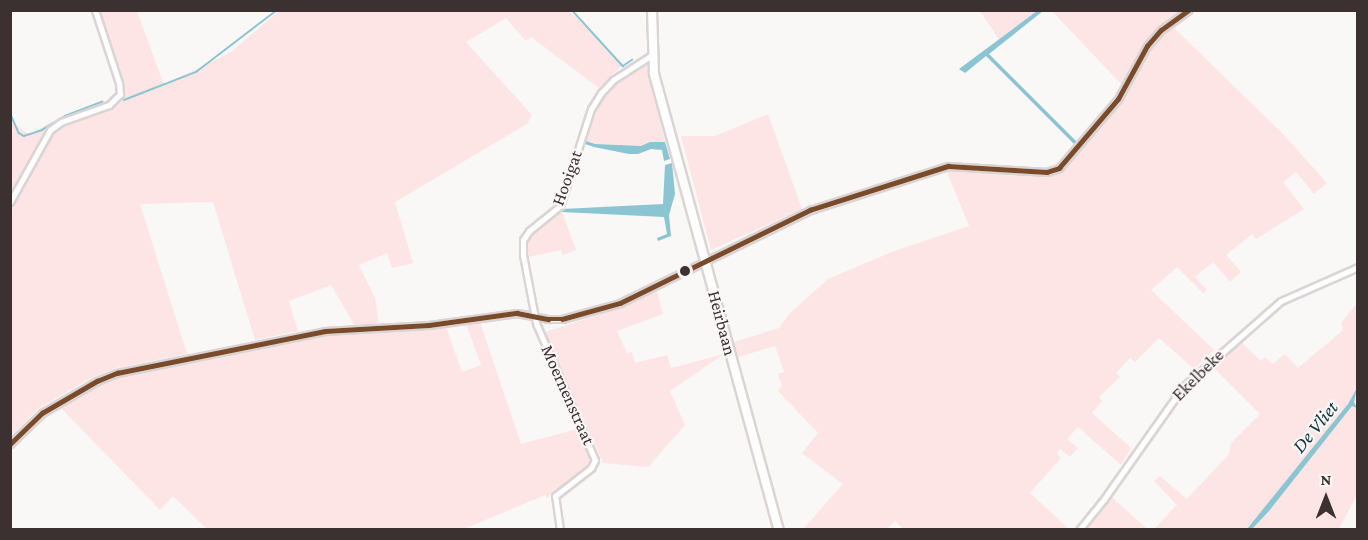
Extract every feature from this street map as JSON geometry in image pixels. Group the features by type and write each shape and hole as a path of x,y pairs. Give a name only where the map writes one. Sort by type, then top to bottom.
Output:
{"main road":[{"name":"Heirbaan","path":"652,10 654,74 779,530"}],"street":[{"path":"10,202 41,142 50,130 61,122 109,105 120,94 120,83 94,10"},
{"path":"10,444 42,413 97,381 117,374 299,335 429,325 517,313 557,319 613,305 705,263 810,210 948,166 1047,172 1059,168 1118,99 1147,46 1161,30 1189,10"},
{"name":"Hooigat","path":"534,315 523,255 525,237 560,206 591,109 601,93 613,80 652,55"},
{"name":"Ekelbeke","path":"1079,530 1104,499 1183,387 1281,301 1358,267"},
{"name":"Moernenstraat","path":"534,315 550,359 594,455 591,468 555,496 560,530"}],"shaded area":[{"path":"280,10 570,11 623,64 599,88 531,37 526,41 506,18 466,42 532,115 527,124 395,202 413,263 392,268 387,253 359,265 375,298 379,324 355,326 331,285 289,301 298,331 255,340 213,202 140,204 187,354 116,368 89,379 39,408 11,436 11,211 46,142 57,130 70,122 121,103 125,95 124,83 100,11 137,11 164,85 231,52"},
{"path":"1176,10 1179,13 1158,29 1139,51 1122,85 1052,11"},
{"path":"980,11 1038,11 1000,41"},
{"path":"1171,25 1284,135 1327,183 1314,194 1296,172 1283,182 1304,209 1256,239 1252,234 1226,255 1241,272 1230,282 1213,262 1195,277 1207,290 1203,293 1177,267 1151,290 1214,350 1194,369 1159,338 1135,362 1130,358 1116,373 1120,377 1099,397 1102,401 1092,413 1131,448 1121,465 1078,427 1067,439 1078,448 1070,457 1060,449 1057,454 1061,458 1030,493 1069,529 904,530 895,521 887,529 803,529 843,484 802,453 818,433 778,391 782,386 778,374 784,372 775,346 738,357 734,342 779,328 789,314 828,279 894,251 969,226 947,172 959,170 1044,175 1062,170 1122,102 1149,48"},
{"path":"646,62 665,142 650,142 641,146 595,144 583,140 603,96 612,85"},
{"path":"10,112 15,124 29,135 53,121 11,195"},
{"path":"768,114 802,209 711,250 681,136 715,136"},
{"path":"562,212 576,250 563,255 561,250 528,257 527,239"},
{"path":"657,291 663,314 617,331 627,353 632,352 635,363 667,355 671,368 724,354 670,391 685,425 648,467 603,463 545,332 614,310"},
{"path":"1357,303 1358,397 1353,404 1358,407 1357,495 1339,529 1154,529 1177,505 1154,481 1160,476 1187,499 1229,454 1231,443 1260,414 1211,365 1239,340 1261,361 1265,357 1273,364 1285,354 1298,368 1343,330 1341,323"},
{"path":"480,322 521,444 578,429 588,447 592,464 547,498 545,495 464,529 207,529 173,496 160,510 60,407 105,381 316,337 355,333 446,327 462,372 481,365 466,324"},
{"path":"1112,497 1116,501 1147,529 1085,529"}],"water":[{"path":"1037,11 1043,11 989,54 1077,142 1075,145 986,56 965,73 959,69"},
{"path":"583,140 595,144 641,146 650,142 665,142 670,159 664,161 662,150 651,149 638,154 629,154 594,147 582,143"},
{"path":"672,163 675,194 669,215 671,236 658,241 657,238 667,234 664,217 562,212 562,209 663,204 665,165"},
{"path":"1357,388 1354,402 1357,408 1352,406 1269,511 1252,529 1247,529 1348,404"}],"waterway":[{"path":"124,100 196,72 277,10"},
{"path":"572,10 623,66 632,60"},
{"path":"113,105 120,101"},
{"path":"10,112 19,133 24,136 42,130 65,116 102,102"}],"transit line":[{"path":"10,444 42,413 97,381 117,373 325,331 429,325 517,313 548,319 562,319 620,303 810,210 948,166 1047,172 1059,168 1118,99 1147,46 1161,30 1189,10"}],"water label":[{"name":"De Vliet","path":"1315,427"}]}
